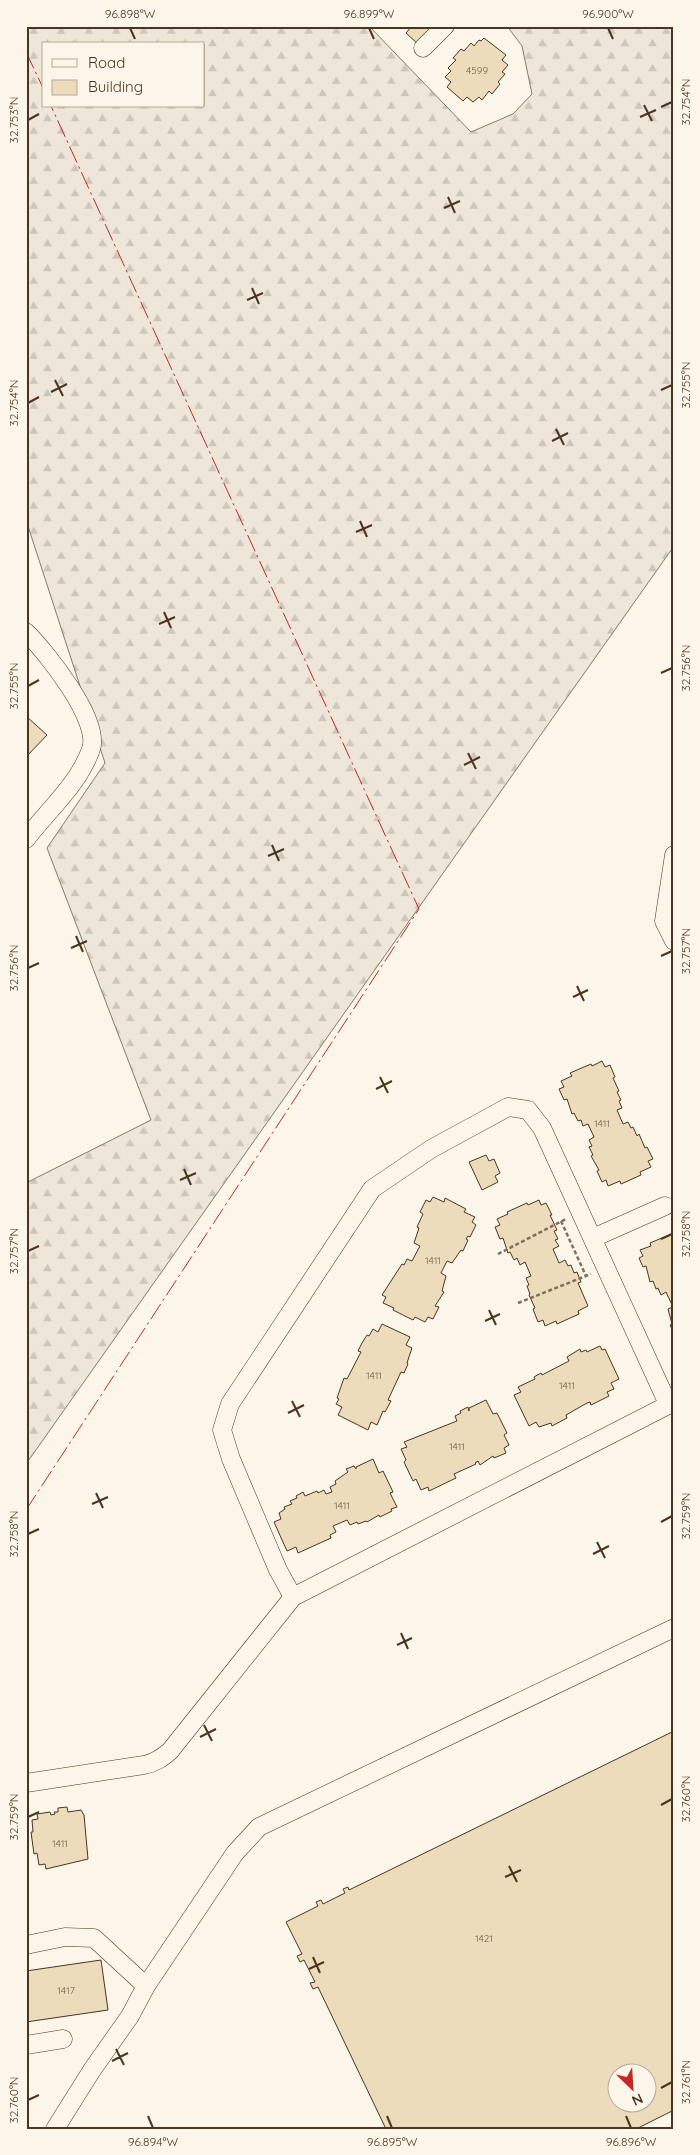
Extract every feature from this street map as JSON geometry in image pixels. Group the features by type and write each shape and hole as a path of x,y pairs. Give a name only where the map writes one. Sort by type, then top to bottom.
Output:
{"lane":[{"path":"423,48 445,26"},
{"path":"26,632 41,646 66,680 88,721 92,748 74,782 26,840"},
{"path":"674,855 664,920 674,941"},
{"path":"26,1783 154,1763 170,1751 293,1597 671,1403 606,1268 542,1128 528,1110 508,1107 431,1149 372,1189 230,1404 222,1430 231,1459 278,1570 293,1597"},
{"path":"593,1238 665,1206"},
{"path":"55,2129 92,2070 130,2016 146,1986 235,1853 259,1827 674,1628"},
{"path":"26,1945 65,1937 94,1938 146,1986"},
{"path":"26,2045 63,2039"}],"path":[{"path":"498,1254 580,1211"},
{"path":"561,1221 586,1276"},
{"path":"518,1303 606,1268"}],"green space":[{"path":"26,26 369,26 471,132 513,114 532,94 522,46 507,26 674,26 674,546 26,1464 26,1183 151,1120 47,848 105,763 26,520"}],"building":[{"path":"412,26 437,26 419,45 406,33"},
{"path":"484,38 506,55 502,60 508,65 502,72 505,74 498,82 500,84 492,94 489,91 482,100 479,97 473,102 467,97 463,101 447,87 451,82 445,77 451,71 448,68 456,60 453,58 461,49 464,51 471,43 474,46 479,40 481,41"},
{"path":"26,716 47,735 26,757"},
{"path":"602,1061 605,1067 610,1065 615,1077 613,1078 619,1091 617,1092 622,1108 617,1110 623,1124 628,1122 631,1128 633,1127 637,1136 639,1134 645,1148 647,1147 653,1159 648,1161 651,1167 640,1172 641,1175 621,1184 620,1181 608,1186 606,1180 602,1182 597,1171 599,1170 591,1156 593,1155 589,1147 592,1146 589,1140 594,1137 588,1124 583,1126 581,1120 578,1121 574,1113 572,1114 567,1099 564,1100 559,1089 564,1087 561,1081 572,1076 570,1073"},
{"path":"486,1155 489,1161 494,1159 500,1173 495,1176 498,1182 482,1190 469,1162"},
{"path":"433,1197 444,1202 445,1198 466,1209 464,1212 475,1217 472,1222 476,1225 470,1237 468,1236 466,1239 468,1240 463,1251 461,1250 452,1263 447,1261 441,1273 446,1276 442,1291 444,1292 435,1306 439,1307 433,1319 428,1317 425,1322 415,1317 413,1320 393,1310 394,1308 383,1303 386,1297 382,1295 402,1264 404,1265 407,1259 412,1261 420,1246 414,1243 419,1228 417,1227 423,1214 420,1212 426,1200 430,1202"},
{"path":"539,1200 541,1205 546,1203 557,1230 554,1231 558,1239 555,1240 559,1246 553,1249 559,1263 565,1260 568,1266 571,1265 574,1273 577,1272 581,1282 578,1283 588,1306 578,1311 579,1314 557,1324 556,1321 545,1326 543,1320 538,1322 533,1309 535,1308 529,1295 527,1286 529,1285 526,1278 531,1276 525,1262 520,1265 517,1258 514,1260 510,1252 508,1253 503,1238 500,1239 495,1227 500,1225 497,1219 508,1214 507,1212"},
{"path":"674,1233 674,1334 670,1325 672,1324 668,1309 673,1307 666,1292 661,1295 653,1281 650,1282 646,1266 643,1267 639,1258 643,1256 640,1250 651,1246 650,1243"},
{"path":"382,1324 410,1337 406,1345 412,1348 404,1373 401,1372 388,1400 391,1401 385,1412 383,1411 377,1425 371,1422 368,1430 338,1415 342,1407 336,1404 344,1378 347,1379 361,1352 358,1351 362,1343 373,1329 378,1332"},
{"path":"600,1346 602,1350 605,1349 619,1379 611,1383 614,1389 607,1392 609,1396 591,1405 590,1402 587,1403 566,1415 567,1418 552,1426 551,1423 539,1427 536,1422 529,1426 514,1395 521,1392 518,1387 535,1379 534,1377 541,1373 542,1375 569,1361 567,1357 580,1349 581,1352 586,1350 587,1352"},
{"path":"486,1400 493,1414 497,1413 507,1433 504,1435 509,1445 504,1448 506,1453 494,1458 493,1456 480,1465 478,1461 476,1464 454,1474 456,1478 429,1491 428,1487 421,1490 416,1479 413,1481 404,1462 406,1460 401,1449 407,1447 404,1442 457,1421 455,1416 461,1413 460,1411 468,1407 469,1411 469,1408"},
{"path":"373,1459 379,1473 383,1471 393,1492 390,1493 397,1507 367,1522 358,1524 357,1522 350,1525 347,1520 333,1526 336,1532 330,1535 331,1538 298,1553 296,1547 287,1551 274,1522 281,1519 279,1513 285,1509 284,1507 292,1504 290,1501 297,1498 296,1496 303,1492 305,1496 317,1491 318,1493 324,1490 326,1494 332,1492 330,1487 336,1484 335,1481 348,1472 346,1469 354,1466 356,1469 356,1467"},
{"path":"674,1731 674,2110 636,2129 386,2129 318,1987 313,1989 310,1983 315,1982 304,1960 300,1962 297,1956 302,1954 286,1922 318,1906 316,1902 321,1900 323,1904 345,1893 343,1889 348,1887 349,1890"},
{"path":"67,1807 68,1812 81,1810 84,1815 88,1859 46,1869 45,1864 39,1865 37,1853 34,1854 31,1832 33,1832 32,1820 38,1819 37,1814 50,1812 51,1815 55,1814 54,1812 58,1812 58,1808"},
{"path":"101,1960 108,2010 26,2022 26,1971"}],"power":[{"path":"26,52 42,86"},
{"path":"26,1510 419,909 52,108"}]}
